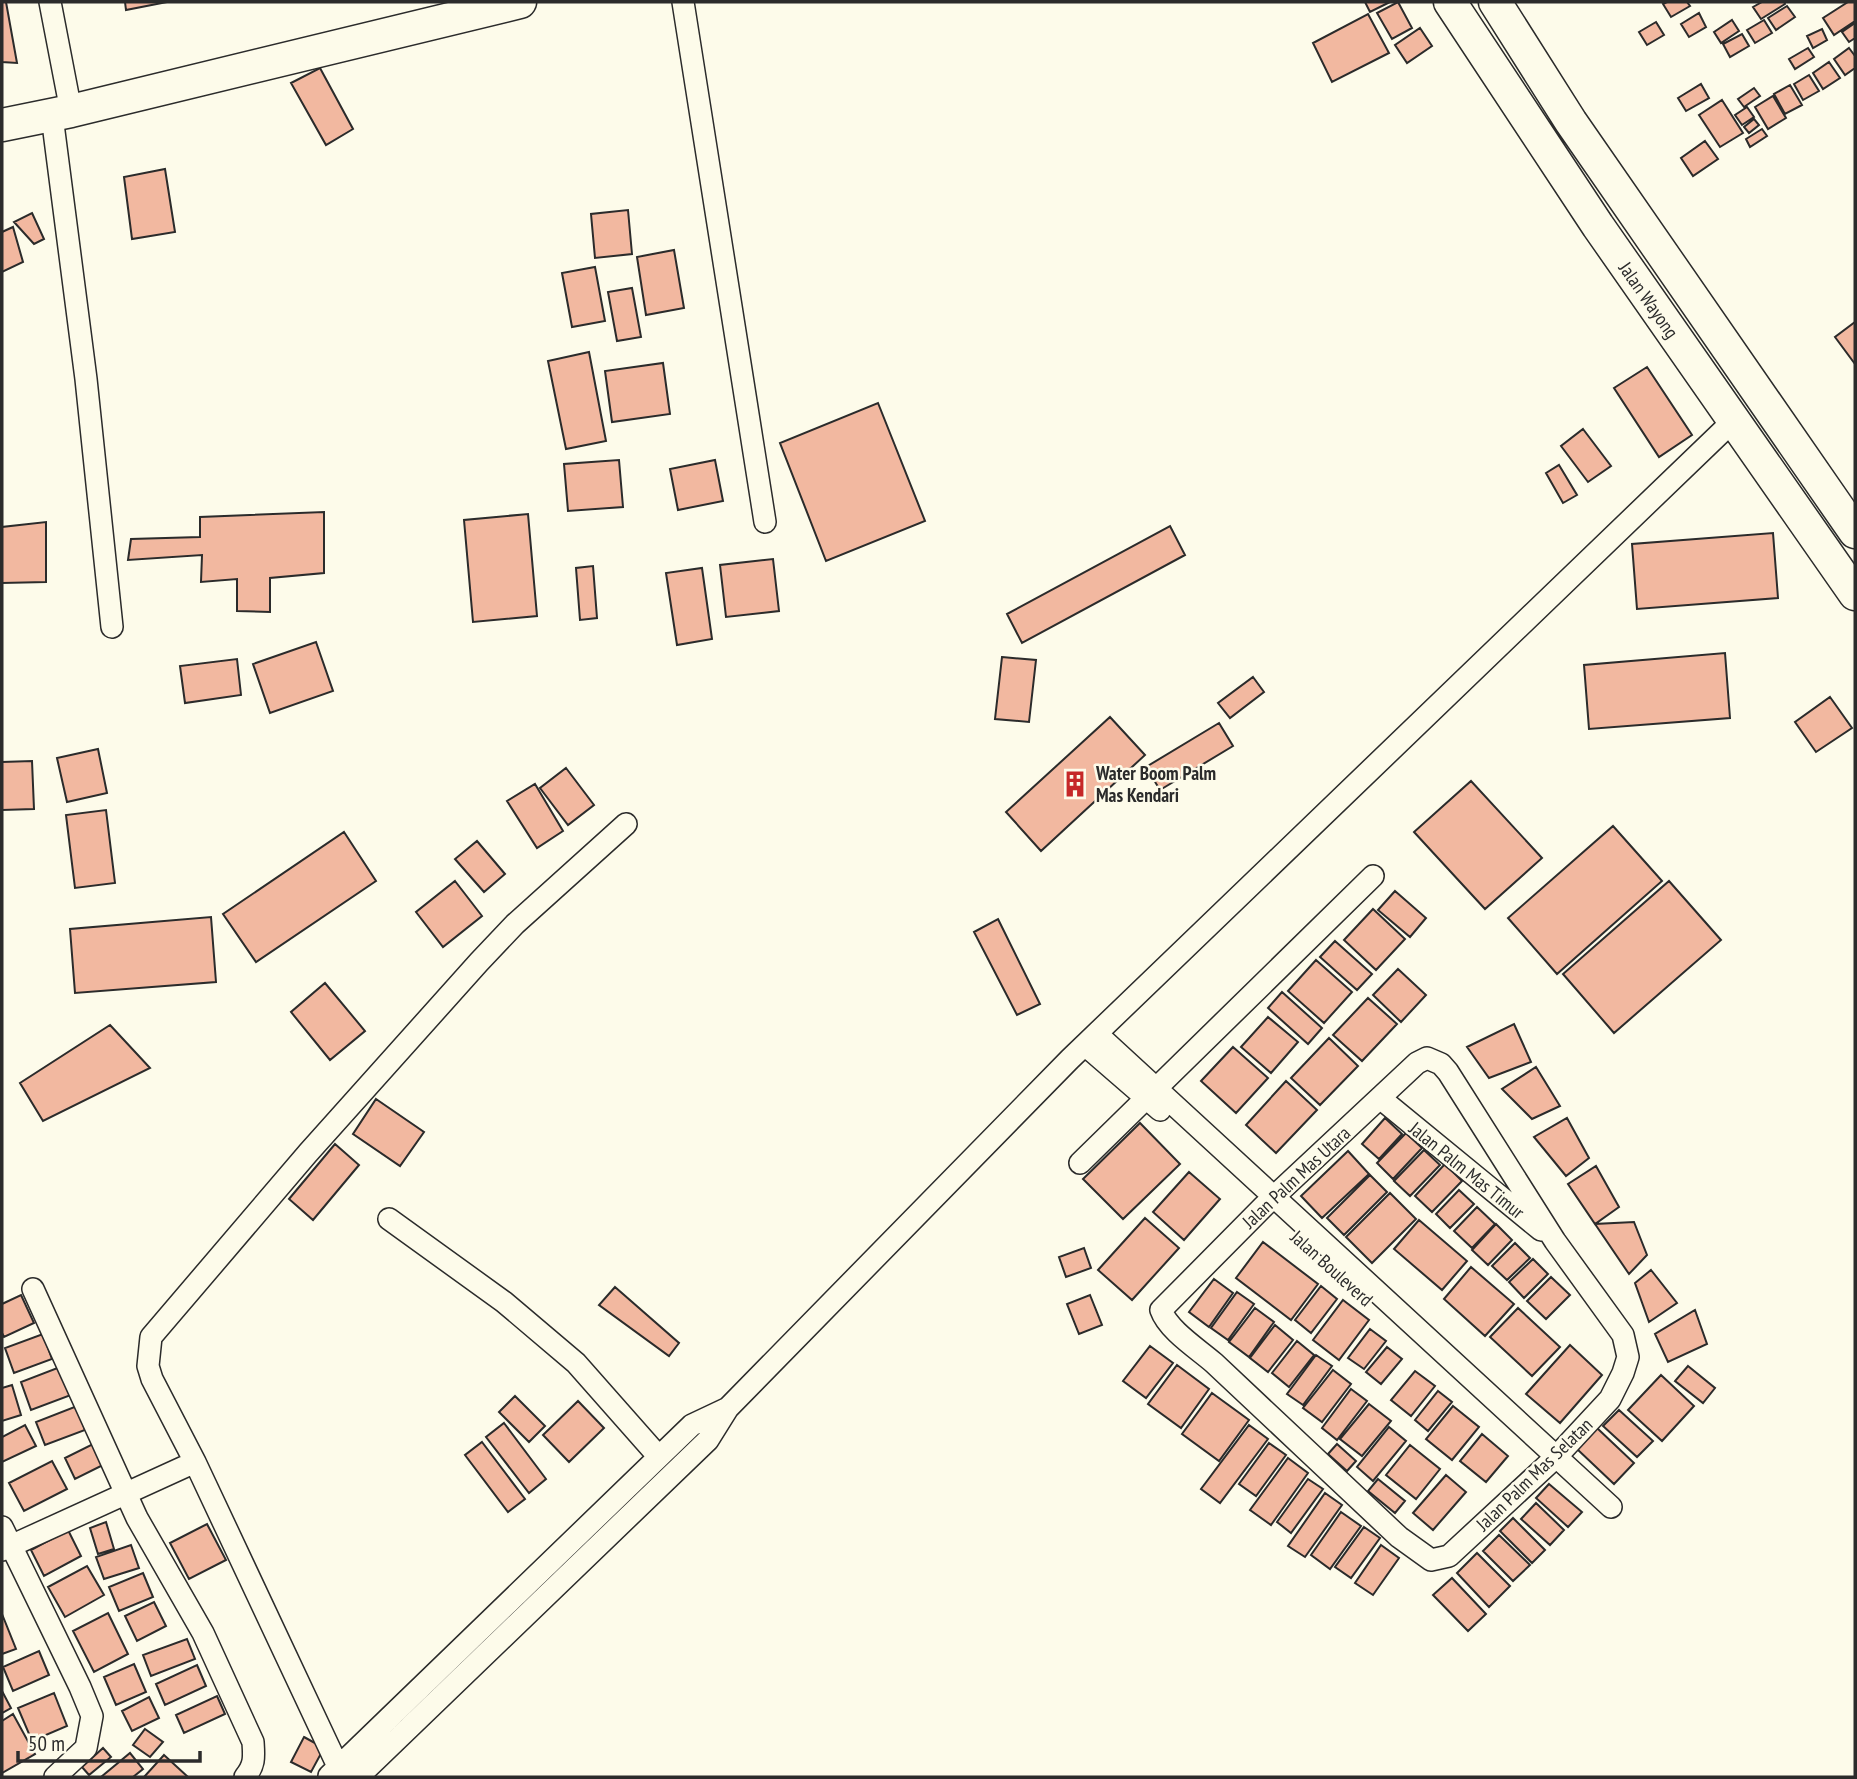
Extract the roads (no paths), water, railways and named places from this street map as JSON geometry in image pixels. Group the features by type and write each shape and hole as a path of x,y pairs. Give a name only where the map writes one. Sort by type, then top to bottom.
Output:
{"main road":[{"path":"2,125 62,113 457,9 520,2"},
{"name":"Jalan Wayong","path":"1450,2 1598,226 1855,594"},
{"name":"Jalan Wayong","path":"1495,2 1570,122 1855,532"}],"street":[{"path":"50,2 112,627"},
{"path":"683,2 765,522"},
{"path":"358,1777 708,1440 728,1408 1091,1039 1733,421"},
{"path":"626,824 532,908 479,962 308,1153 151,1337 148,1366 152,1379 195,1462 336,1774 692,1425 728,1408"},
{"path":"1080,1163 1373,876"},
{"name":"Jalan Bouleverd","path":"1091,1039 1552,1460 1611,1507"},
{"name":"Jalan Palm Mas Utara","path":"1431,1560 1399,1537 1164,1318 1161,1310 1269,1202 1416,1063 1427,1058 1441,1064 1448,1072 1555,1241 1623,1335 1628,1357 1623,1373"},
{"name":"Jalan Palm Mas Timur","path":"1380,1098 1555,1241"},
{"path":"389,1219 504,1302 576,1363 659,1457"},
{"path":"33,1289 137,1518 203,1633 253,1742 251,1769 245,1777"},
{"name":"Jalan Palm Mas Selatan","path":"1431,1560 1448,1556 1552,1460 1610,1399 1623,1373"},
{"path":"55,1777 86,1748 92,1716 80,1687 5,1541 195,1462"}],"place":[{"name":"Water Boom Palm Mas Kendari","path":"1075,784"}]}
